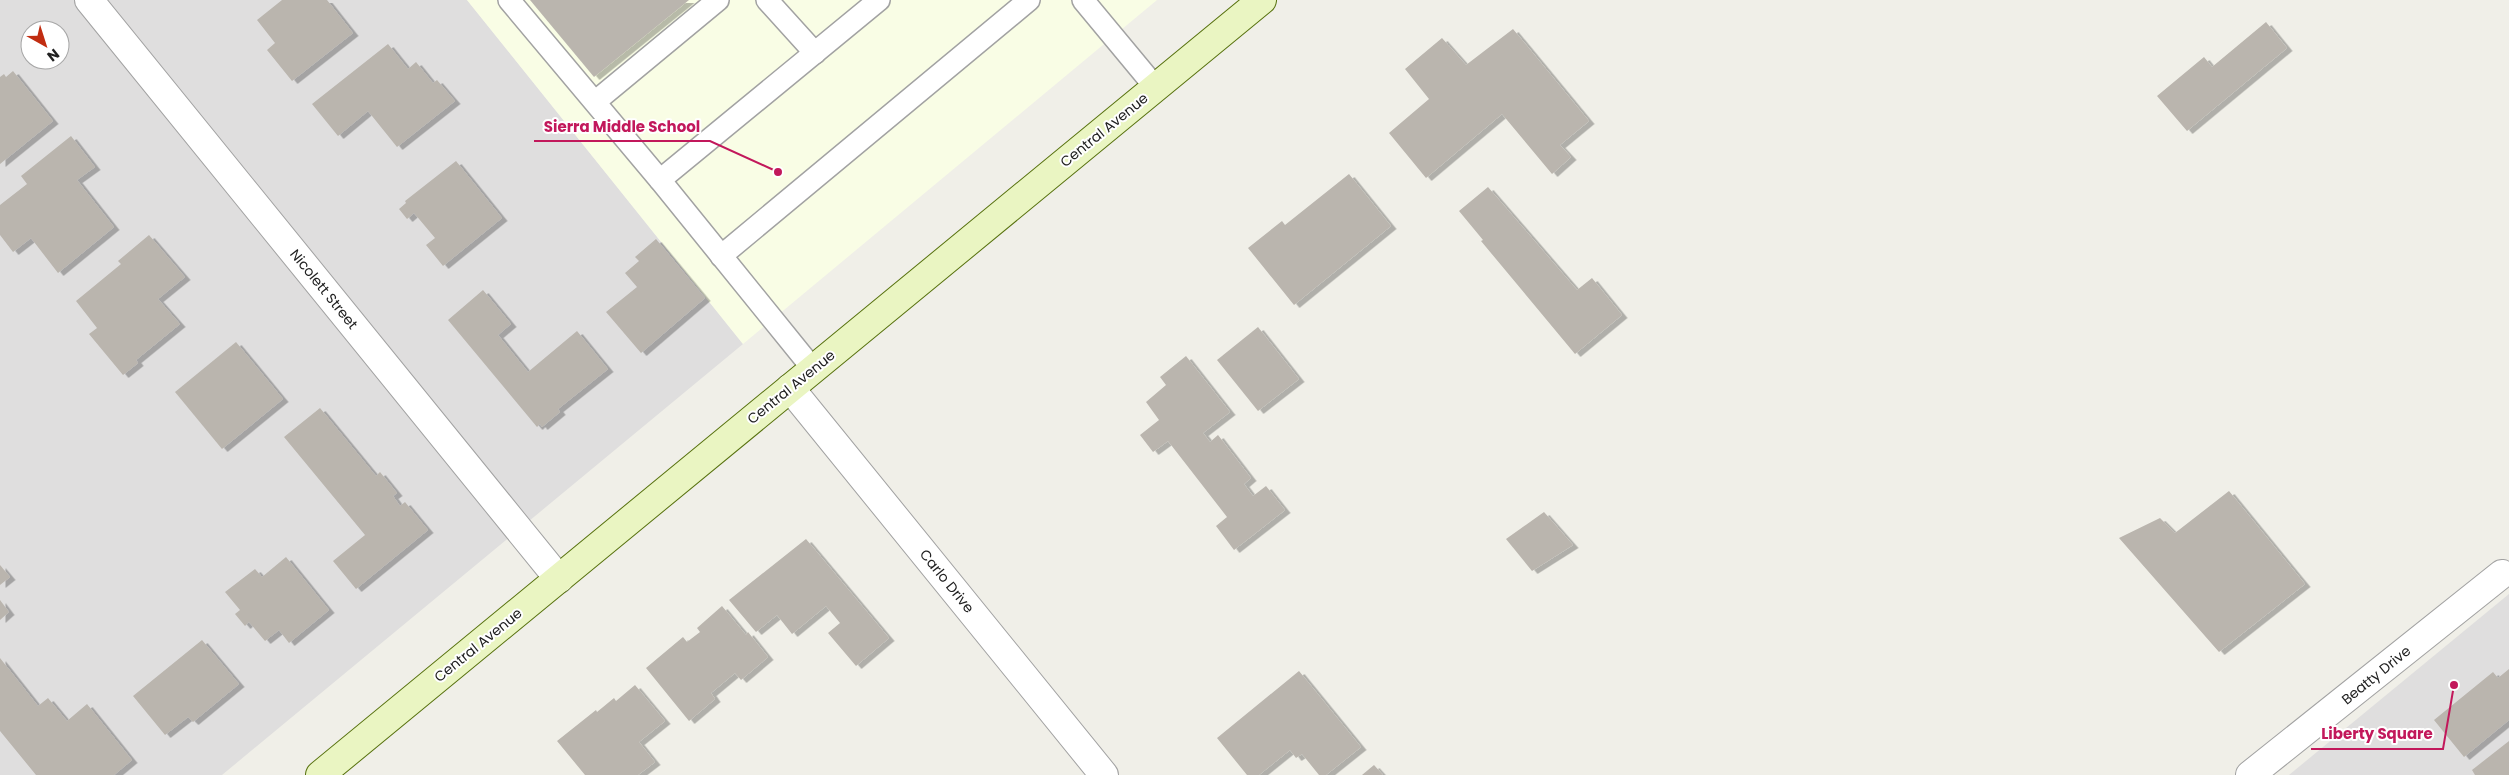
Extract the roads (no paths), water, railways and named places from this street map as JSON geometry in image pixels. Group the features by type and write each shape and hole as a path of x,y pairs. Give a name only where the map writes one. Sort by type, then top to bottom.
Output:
{"main road":[{"name":"Central Avenue","path":"320,775 1262,0"}],"street":[{"name":"Nicolett Street","path":"89,0 559,579"},
{"name":"Carlo Drive","path":"790,388 1104,775"},
{"name":"Beatty Drive","path":"2250,775 2502,574"}],"lane":[{"path":"509,0 596,101 813,369"},
{"path":"596,101 718,0"},
{"path":"767,0 814,53"},
{"path":"660,180 879,0"},
{"path":"721,256 1030,0"},
{"path":"1083,0 1156,88"}],"place":[{"name":"Sierra Middle School","path":"778,172"},
{"name":"Liberty Square","path":"2454,685"}]}
